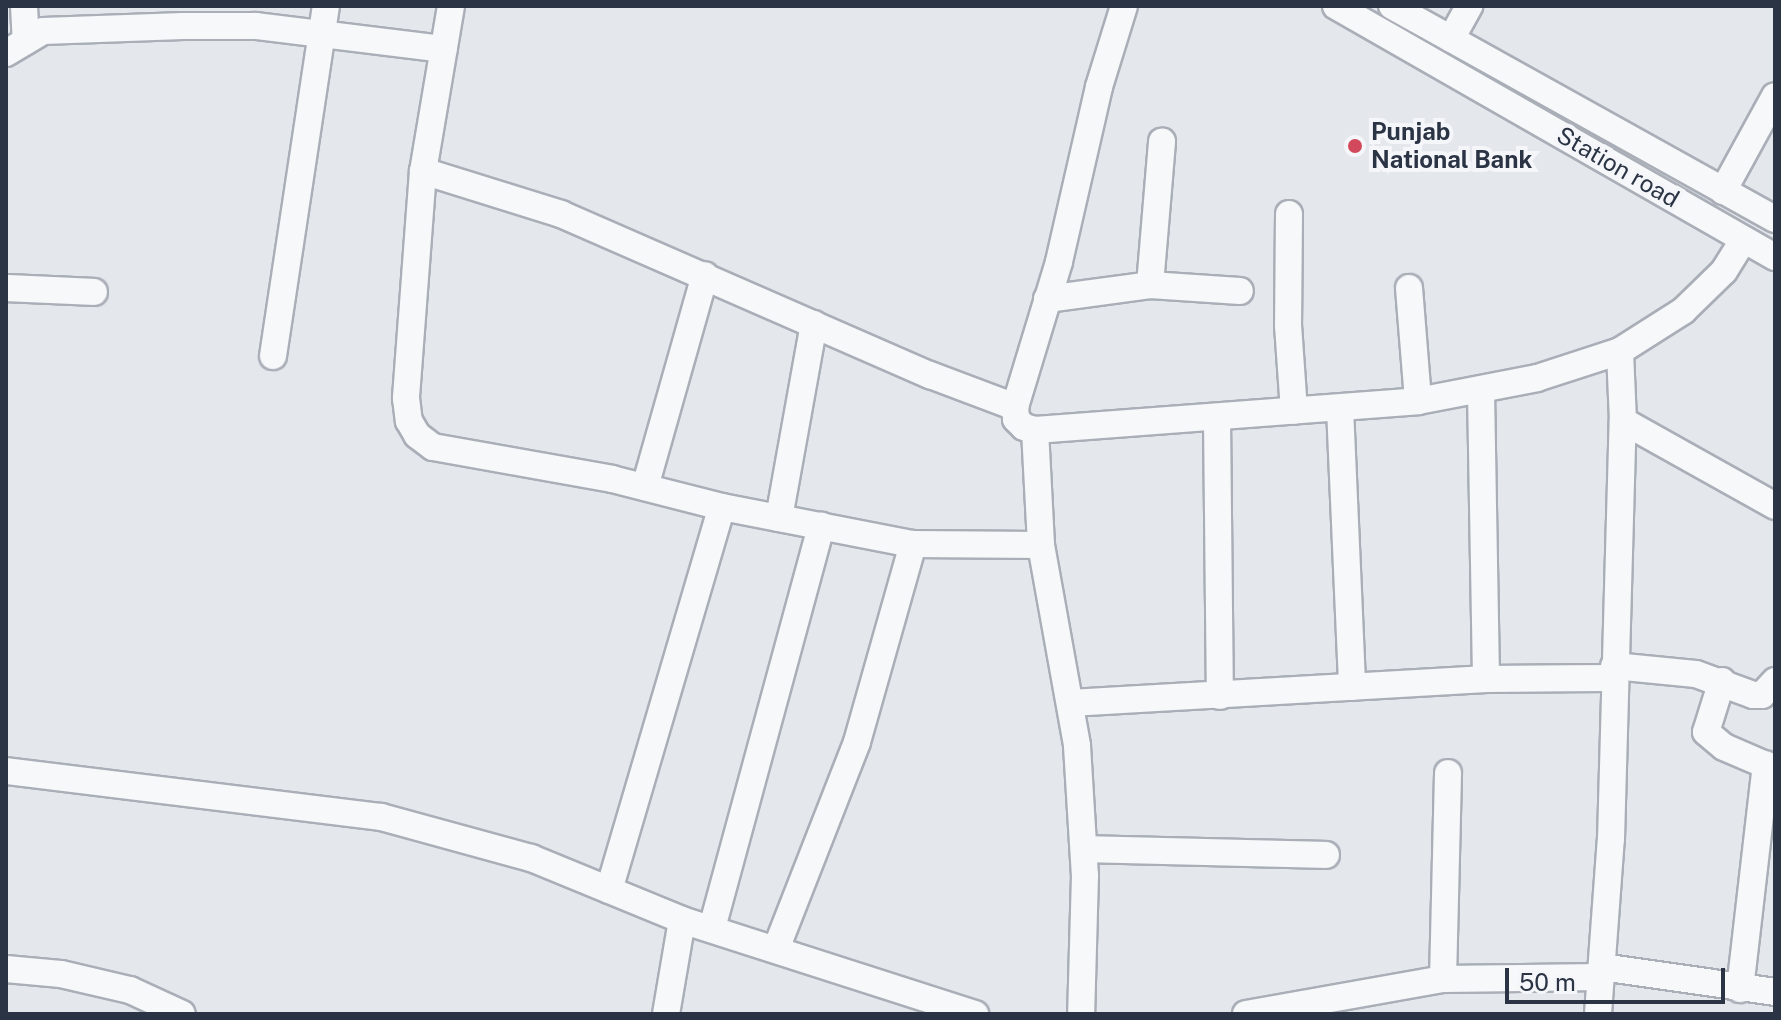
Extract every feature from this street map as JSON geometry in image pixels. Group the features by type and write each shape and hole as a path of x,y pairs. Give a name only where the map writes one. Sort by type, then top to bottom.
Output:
{"street":[{"path":"16,47 24,6"},
{"path":"273,356 326,6"},
{"path":"451,6 423,171 406,398 409,421 417,435 433,447 645,487 722,507 913,544 1041,545"},
{"path":"1124,6 1099,87 1047,299 1015,407 1016,419 1035,430 1340,408 1481,391 1620,351 1683,311 1724,271 1743,240"},
{"name":"Station road","path":"1336,6 1775,257"},
{"name":"Station road","path":"1392,6 1775,219"},
{"path":"1451,39 1469,6"},
{"path":"16,47 43,31 184,16 444,49"},
{"path":"1723,191 1775,96"},
{"path":"1150,285 1162,142"},
{"path":"423,171 561,214 1015,407"},
{"path":"1289,214 1287,312 1294,411"},
{"path":"645,487 705,275"},
{"path":"1047,299 1150,285 1240,291"},
{"path":"6,288 94,292"},
{"path":"1409,288 1418,401"},
{"path":"779,518 814,324"},
{"path":"1598,1014 1611,839 1623,421 1620,351"},
{"path":"1481,391 1486,679"},
{"path":"1340,408 1352,687"},
{"path":"1217,418 1220,696"},
{"path":"1623,421 1775,506"},
{"path":"1035,430 1041,545 1070,703 1084,849 1081,1014"},
{"path":"609,890 722,507"},
{"path":"712,928 821,526"},
{"path":"776,949 857,742 913,544"},
{"path":"1070,703 1614,672 1722,681 1753,695 1762,695 1775,681"},
{"path":"1722,681 1706,732 1724,747 1770,767 1740,989"},
{"path":"6,771 381,817 531,858 682,920 975,1014"},
{"path":"1443,979 1448,773"},
{"path":"1084,849 1326,855"},
{"path":"666,1014 682,920"},
{"path":"6,969 61,974 130,990 182,1014"},
{"path":"1246,1014 1443,979 1602,972 1775,992"}],"place":[{"name":"Punjab National Bank","path":"1355,146"}]}
